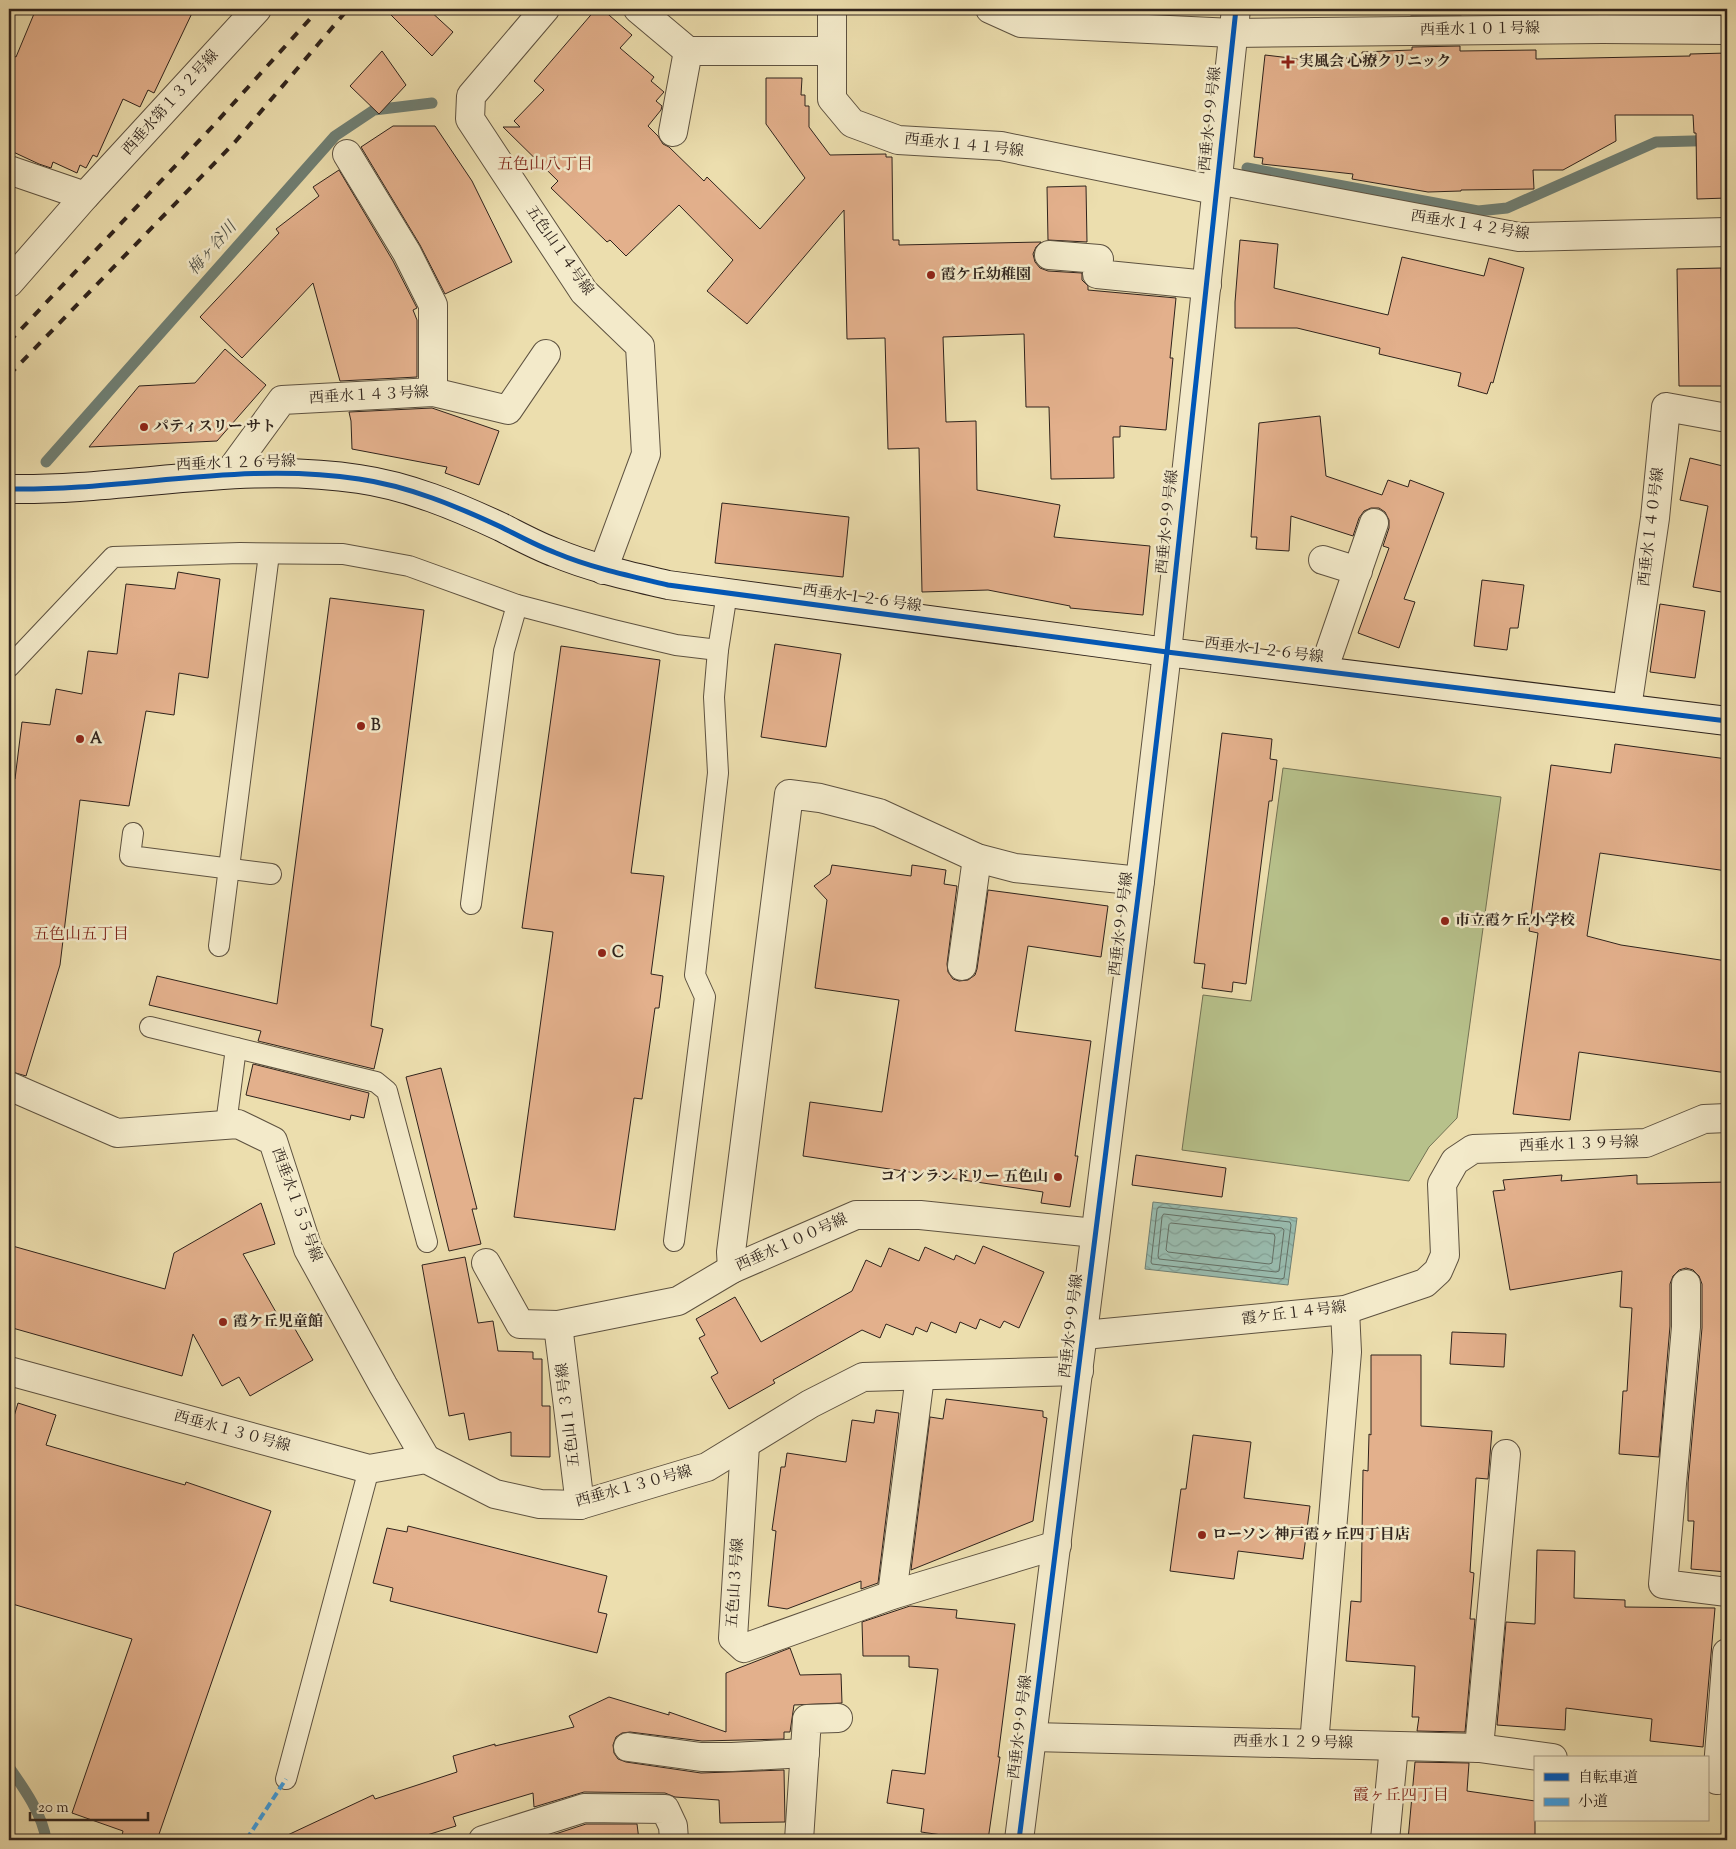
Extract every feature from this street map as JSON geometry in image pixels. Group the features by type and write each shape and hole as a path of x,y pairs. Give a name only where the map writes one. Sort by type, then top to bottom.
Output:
{"street":[{"name":"西垂水第１３２号線","path":"9,283 85,196 256,9"},
{"name":"五色山１４号線","path":"545,9 471,96 470,119 584,292 640,346 646,454 603,570"},
{"path":"638,9 688,51 832,50 832,9"},
{"path":"990,9 1021,23 1234,21"},
{"name":"西垂水１０１号線","path":"1234,21 1727,30"},
{"name":"西垂水９９号線","path":"1018,1840 1084,1335 1095,1233 1140,882 1167,652 1234,21"},
{"name":"西垂水１４１号線","path":"832,50 832,99 852,122 898,140 1001,146 1216,185"},
{"path":"673,132 688,51"},
{"path":"347,154 407,253 433,306 433,392"},
{"path":"9,170 85,196"},
{"name":"西垂水１４２号線","path":"1216,185 1519,237 1727,232"},
{"path":"1049,255 1099,259 1097,274 1207,285"},
{"name":"西垂水１４３号線","path":"228,474 282,400 433,392 508,410 546,354"},
{"name":"西垂水１４０号線","path":"1627,708 1654,518 1666,406 1727,418"},
{"name":"西垂水１２６号線","path":"9,489 60,488 228,474 292,473 359,478 403,489 453,506 555,553 603,570 668,585 1167,652 1727,721"},
{"path":"1323,671 1374,524"},
{"path":"1322,560 1358,571"},
{"path":"732,1269 731,1252 789,794 820,798 879,812 977,858 1015,868 1140,882"},
{"path":"962,966 977,858"},
{"name":"西垂水１５５号線","path":"9,1086 118,1133 238,1124 272,1141 308,1249 426,1459"},
{"name":"西垂水１３９号線","path":"1442,1184 1455,1161 1473,1149 1646,1143 1704,1118 1727,1118"},
{"name":"霞ケ丘１４号線","path":"1084,1335 1346,1310 1425,1283 1438,1271 1445,1255 1442,1184"},
{"name":"西垂水１００号線","path":"486,1263 520,1324 558,1325 678,1301 732,1269 856,1215 920,1215 1095,1233"},
{"path":"1686,1284 1686,1327 1663,1584 1727,1592"},
{"path":"1314,1744 1348,1352 1346,1310"},
{"name":"五色山１３号線","path":"558,1325 580,1505"},
{"name":"西垂水１３０号線","path":"9,1371 369,1469 426,1459 495,1494 540,1504 580,1505 707,1467 810,1404 863,1377 1079,1372"},
{"path":"892,1595 920,1376"},
{"name":"五色山３号線","path":"745,1445 733,1638 744,1648 892,1595 1057,1545"},
{"path":"1479,1748 1506,1454"},
{"path":"1717,1779 1727,1653"},
{"path":"799,1840 808,1719 838,1718"},
{"name":"西垂水１２９号線","path":"1032,1737 1479,1748 1537,1756"},
{"path":"1385,1840 1394,1746"},
{"path":"628,1747 701,1757 806,1753"},
{"path":"483,1840 584,1808 665,1809 673,1826 674,1840"}],"lane":[{"path":"9,667 113,557 240,553 343,554 409,566 518,605 676,645 718,650"},
{"path":"219,946 270,554"},
{"path":"674,1241 705,996 695,975 718,773 714,696 718,650 727,593"},
{"path":"471,904 504,650 518,605"},
{"path":"132,833 130,856 270,874"},
{"path":"150,1027 376,1082 387,1091 427,1242"},
{"path":"226,1124 236,1048"},
{"path":"286,1779 369,1469"}],"green space":[{"path":"1283,768 1501,797 1457,1118 1429,1147 1409,1181 1182,1150 1203,995 1251,1001"}],"water":[{"path":"1153,1202 1297,1218 1288,1285 1145,1269"}],"building":[{"path":"36,9 194,9 154,93 148,90 140,107 123,99 97,157 93,155 86,168 80,165 77,173 53,162 51,168 39,164 9,150 9,54 16,57"},
{"path":"385,9 428,9 453,32 432,56"},
{"path":"596,9 602,9 632,35 620,48 654,77 651,81 664,92 656,101 662,106 661,110 648,126 663,144 669,147 704,181 707,177 760,229 805,178 766,124 766,78 802,78 801,95 805,95 805,106 809,106 809,127 830,155 886,154 886,157 892,157 893,240 899,240 899,245 1041,242 1033,254 1035,262 1040,268 1048,271 1082,273 1082,280 1088,286 1088,290 1176,298 1170,358 1173,358 1166,430 1120,426 1120,437 1113,437 1114,478 1051,479 1049,407 1026,407 1024,334 943,337 946,422 976,421 977,490 1060,505 1054,537 1150,546 1143,615 1070,608 1070,606 988,590 922,592 919,448 888,449 885,338 847,339 844,210 747,324 707,291 733,260 679,205 626,256 610,240 607,242 551,188 558,181 503,127 520,127 514,121 544,90 534,81"},
{"path":"1411,9 1461,9 1461,15 1411,15"},
{"path":"1460,46 1460,51 1536,50 1536,59 1690,56 1690,54 1727,53 1727,198 1697,199 1696,133 1694,133 1693,115 1615,115 1616,141 1563,170 1533,170 1534,189 1428,192 1352,179 1353,174 1262,164 1263,158 1254,157 1265,55 1341,64 1341,58 1362,58 1362,52 1412,50 1412,47"},
{"path":"382,51 406,85 379,114 350,86"},
{"path":"393,126 435,126 472,181 512,262 445,294 420,245 361,147"},
{"path":"339,170 393,261 417,308 413,310 417,320 417,377 340,381 313,283 242,358 200,317 279,233 276,229 319,196 313,187"},
{"path":"1086,186 1087,242 1048,240 1047,187"},
{"path":"1240,240 1278,244 1274,288 1388,315 1402,257 1484,276 1489,258 1524,268 1493,383 1491,382 1487,394 1458,386 1461,373 1379,354 1380,348 1297,328 1235,328"},
{"path":"1721,268 1723,386 1679,386 1677,269"},
{"path":"225,349 266,385 217,441 89,447 139,386 195,383"},
{"path":"432,408 499,431 479,485 445,473 447,467 352,449 349,412"},
{"path":"1320,416 1326,476 1382,495 1388,480 1408,487 1410,480 1444,493 1404,599 1415,602 1399,648 1358,633 1389,548 1383,546 1389,528 1389,520 1385,512 1379,508 1371,508 1364,511 1359,518 1353,536 1291,516 1289,551 1256,549 1257,537 1251,537 1259,423"},
{"path":"1690,458 1727,467 1727,593 1693,587 1708,506 1680,500"},
{"path":"722,503 849,517 843,577 715,563"},
{"name":"A","path":"178,572 220,579 208,678 179,673 174,715 146,711 129,806 80,800 60,965 26,1076 9,1071 9,778 15,779 22,722 50,725 56,689 82,694 88,651 117,654 126,584 175,589"},
{"path":"1482,580 1524,585 1518,628 1510,628 1507,650 1474,646"},
{"name":"B","path":"330,598 424,610 371,1026 383,1029 374,1069 258,1041 261,1031 149,1005 157,976 277,1004"},
{"path":"1660,604 1705,611 1695,678 1650,672"},
{"path":"775,644 841,654 826,747 761,737"},
{"name":"C","path":"561,646 660,660 631,873 664,876 651,974 663,976 659,1008 655,1008 642,1099 634,1098 615,1230 514,1217 553,932 522,928"},
{"path":"1222,733 1272,739 1270,759 1277,760 1272,801 1269,801 1246,984 1233,982 1232,992 1202,988 1205,964 1194,963"},
{"path":"1615,744 1727,759 1727,871 1600,853 1587,936 1621,945 1727,961 1727,1073 1579,1052 1570,1120 1513,1114 1538,933 1529,931 1551,765 1611,773"},
{"path":"832,865 911,876 912,865 946,870 944,884 957,886 947,964 948,972 953,979 959,981 968,980 975,975 977,969 988,890 1108,906 1101,957 1028,946 1015,1031 1091,1041 1075,1156 1078,1156 1070,1207 1041,1203 1043,1192 803,1156 810,1102 882,1112 899,1000 815,988 827,900 814,886 830,874"},
{"path":"253,1064 369,1093 364,1118 351,1115 350,1120 246,1095"},
{"path":"441,1068 477,1209 472,1209 481,1244 449,1251 406,1077"},
{"path":"1136,1155 1226,1168 1222,1197 1132,1185"},
{"path":"1562,1175 1561,1181 1637,1175 1637,1184 1727,1182 1727,1572 1691,1569 1694,1521 1688,1521 1688,1483 1702,1328 1702,1284 1699,1276 1693,1270 1686,1268 1679,1270 1673,1276 1670,1284 1670,1326 1659,1457 1619,1454 1623,1391 1627,1391 1632,1308 1620,1307 1622,1271 1510,1290 1493,1191 1505,1190 1503,1180"},
{"path":"261,1203 275,1244 243,1254 281,1321 288,1317 313,1360 250,1396 239,1377 222,1386 193,1334 182,1376 9,1327 9,1245 165,1289 174,1253"},
{"path":"983,1246 1044,1272 1019,1328 1004,1321 1000,1328 980,1319 976,1329 960,1322 956,1333 931,1322 927,1332 916,1327 913,1335 886,1324 880,1338 862,1330 773,1380 775,1383 729,1409 711,1377 718,1373 699,1338 705,1335 696,1319 735,1297 761,1342 852,1291 866,1260 881,1267 889,1248 919,1261 925,1247 954,1260 956,1255 975,1264"},
{"path":"465,1257 478,1323 493,1321 498,1351 533,1352 533,1359 542,1359 542,1406 550,1406 550,1457 511,1456 511,1432 469,1440 464,1413 449,1416 422,1265"},
{"path":"1452,1332 1506,1334 1504,1367 1450,1364"},
{"path":"1371,1355 1421,1355 1421,1426 1492,1431 1488,1479 1476,1478 1470,1572 1474,1573 1470,1619 1475,1619 1465,1732 1417,1731 1419,1717 1412,1717 1415,1666 1346,1661 1351,1601 1361,1602 1363,1470 1368,1471 1369,1434 1371,1435"},
{"path":"946,1399 1043,1411 1043,1417 1047,1418 1033,1521 911,1570 930,1417 943,1419"},
{"path":"18,1403 56,1415 46,1445 185,1485 186,1482 271,1511 157,1840 121,1840 123,1831 72,1813 132,1639 9,1603 9,1433"},
{"path":"876,1410 899,1413 878,1583 861,1589 861,1581 787,1609 768,1606 776,1531 772,1530 781,1467 785,1467 787,1453 846,1462 852,1420 874,1423"},
{"path":"1193,1435 1251,1442 1244,1498 1310,1506 1303,1559 1238,1551 1234,1579 1170,1571 1181,1489 1186,1489"},
{"path":"408,1526 607,1576 598,1612 607,1614 597,1653 390,1601 393,1588 373,1583 387,1528 407,1532"},
{"path":"1537,1550 1575,1551 1574,1598 1625,1600 1625,1607 1715,1608 1703,1747 1650,1741 1652,1719 1566,1708 1565,1730 1497,1725 1506,1622 1535,1624"},
{"path":"910,1606 957,1610 956,1618 1015,1624 998,1757 1000,1757 988,1840 956,1840 956,1837 921,1832 924,1809 887,1803 892,1770 925,1774 938,1669 909,1667 909,1656 863,1656 862,1622"},
{"path":"790,1648 800,1675 841,1674 842,1703 794,1705 790,1732 784,1732 784,1739 702,1741 630,1732 622,1733 616,1737 613,1745 614,1753 618,1759 626,1762 701,1773 784,1770 785,1822 720,1823 719,1800 675,1797 665,1793 584,1792 534,1807 533,1793 453,1817 456,1826 411,1840 277,1840 373,1795 375,1799 457,1772 453,1756 495,1744 495,1746 574,1727 569,1716 609,1697 669,1715 669,1712 726,1732 726,1673"},
{"path":"1415,1762 1469,1763 1467,1791 1534,1801 1535,1840 1408,1840"},
{"path":"586,1824 637,1824 639,1840 537,1840"}],"waterway":[{"name":"梅ヶ谷川","path":"46,462 335,136 374,110 432,103"},
{"path":"1247,168 1478,211 1507,208 1656,142 1727,140"},
{"path":"9,1767 37,1811 46,1840"}],"railway":[{"path":"9,342 212,127 319,9"},
{"path":"9,375 235,142 348,9"}],"marked path":[{"path":"249,1840 248,1837 286,1779"}],"cycle path":[{"path":"1019,1840 1140,881 1167,652 1236,9"},
{"path":"9,489 97,486 271,473 315,474 359,479 396,486 449,504 542,547 583,563 668,585 1167,652 1727,721"}],"place":[{"name":"実風会 心療クリニック","path":"1288,62"},
{"name":"霞ケ丘幼稚園","path":"931,275"},
{"name":"パティスリー サト","path":"144,427"},
{"name":"B","path":"361,726"},
{"name":"A","path":"80,739"},
{"name":"市立霞ケ丘小学校","path":"1445,921"},
{"name":"C","path":"602,953"},
{"name":"コインランドリー 五色山","path":"1058,1177"},
{"name":"霞ケ丘児童館","path":"223,1322"},
{"name":"ローソン 神戸霞ヶ丘四丁目店","path":"1202,1535"}],"district":[{"name":"五色山八丁目","path":"545,165"},
{"name":"五色山五丁目","path":"81,935"},
{"name":"霞ヶ丘四丁目","path":"1401,1796"}]}
